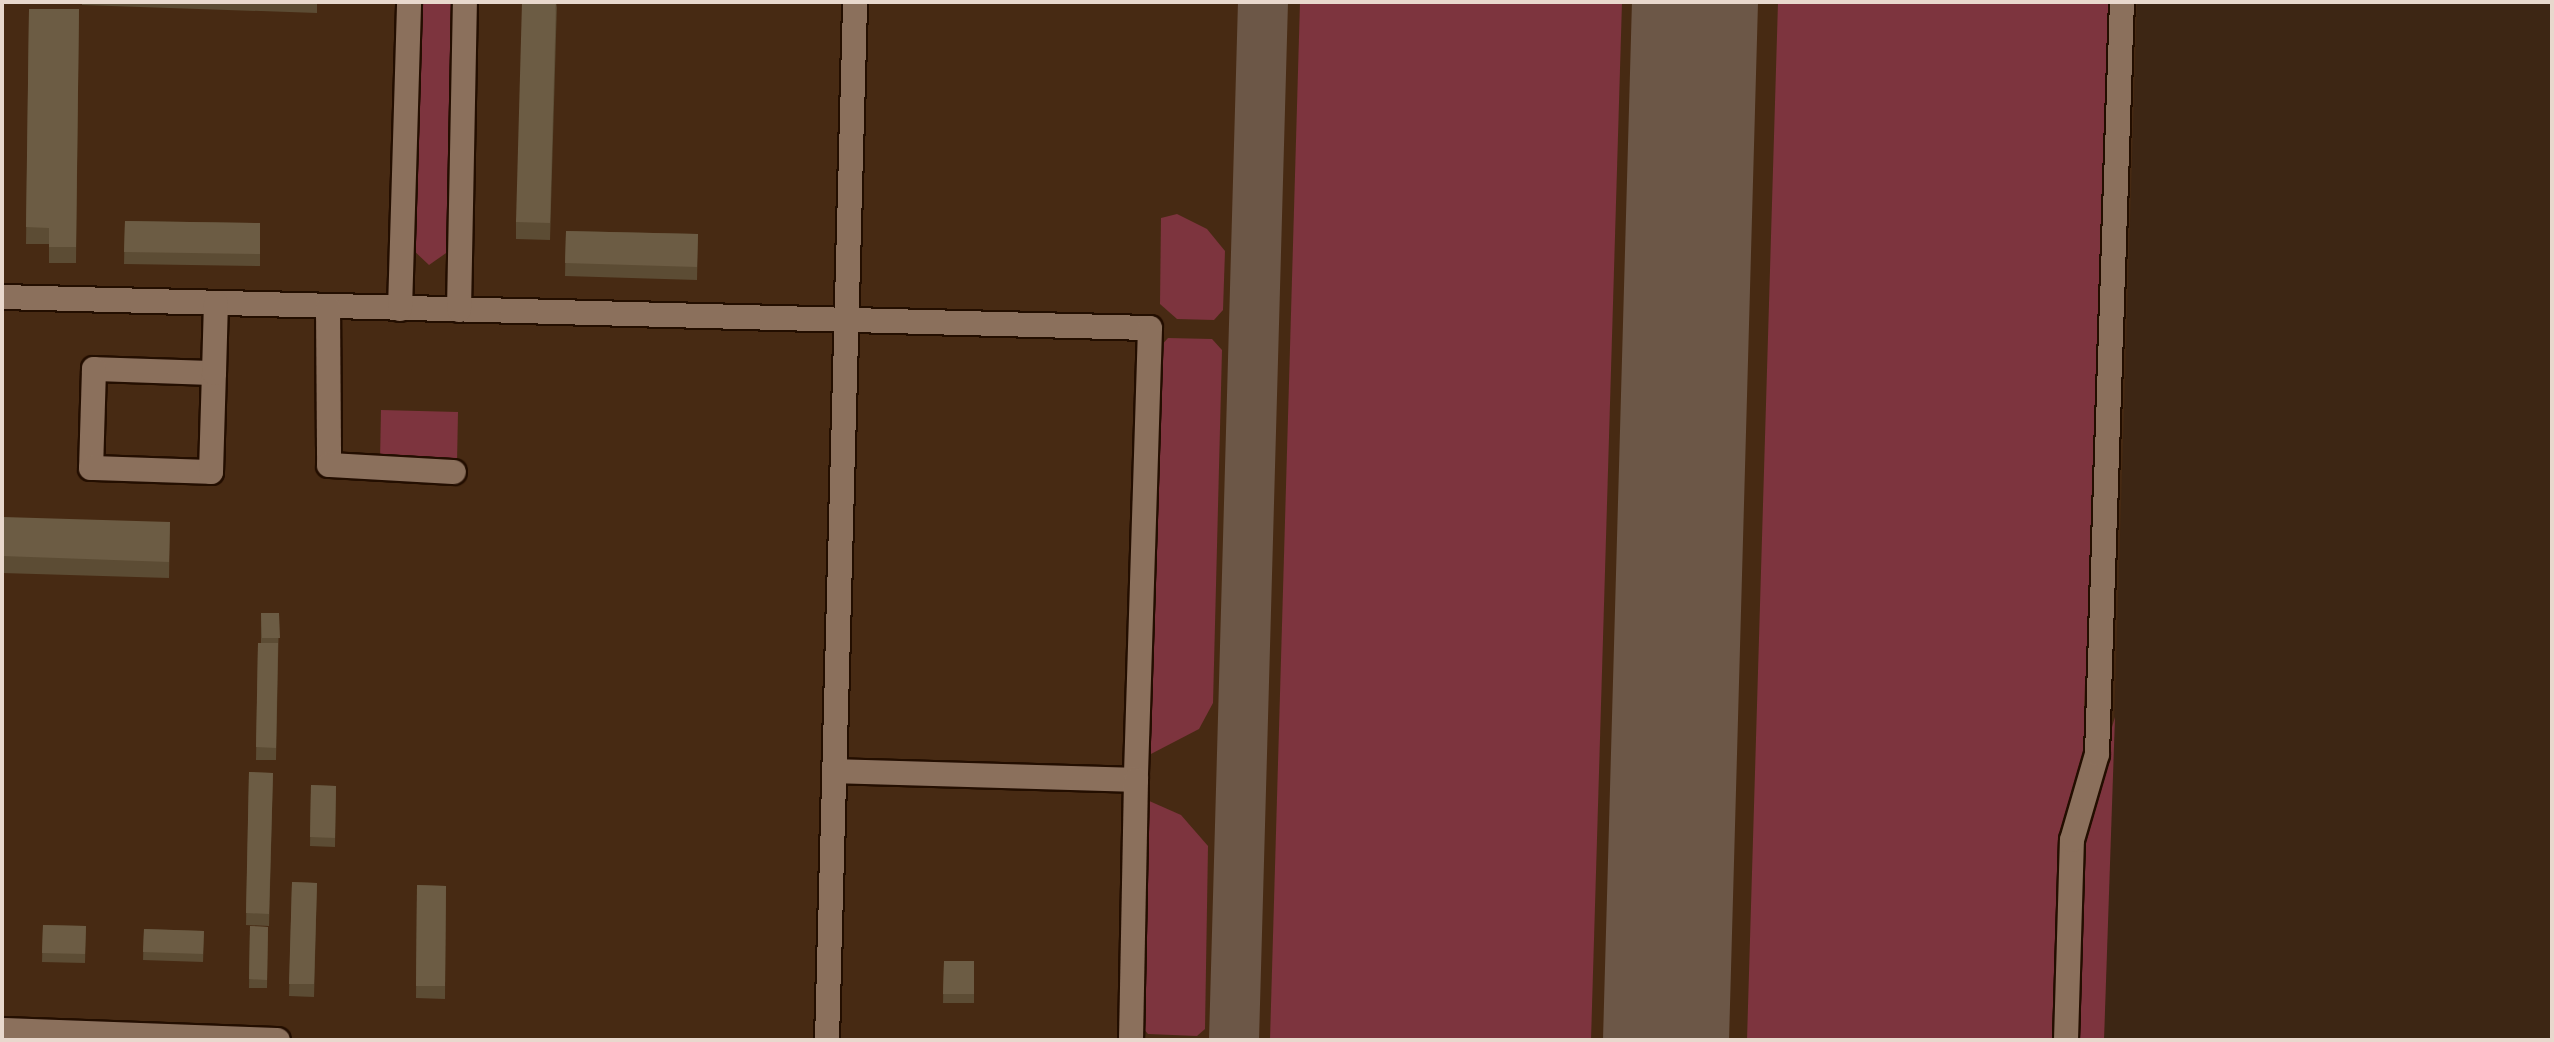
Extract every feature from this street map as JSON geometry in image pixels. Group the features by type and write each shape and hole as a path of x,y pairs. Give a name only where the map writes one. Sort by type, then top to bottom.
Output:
{"lane":[{"path":"400,309 409,2"},
{"path":"459,310 465,2"},
{"path":"827,1040 855,2"},
{"path":"2066,1040 2072,840 2097,754 2122,2"},
{"path":"2,297 1150,328 1131,1040"},
{"path":"214,373 94,369 91,468 211,472 214,373 216,303"},
{"path":"328,307 329,465 454,472"},
{"path":"834,771 1136,780"},
{"path":"2,1030 104,1037 278,1040"}],"shaded area":[{"path":"2,2 2137,2 2104,1040 2,1040"},
{"path":"418,2 456,2 449,251 429,265 411,248"},
{"path":"1300,2 1622,2 1591,1040 1270,1040"},
{"path":"1778,2 2115,2 2096,671 2085,683 2084,711 2095,725 2060,1040 1747,1040"},
{"path":"1177,214 1207,229 1225,251 1223,310 1214,320 1177,319 1160,304 1161,218"},
{"path":"1168,338 1212,339 1222,350 1213,703 1199,729 1149,755 1159,348"},
{"path":"381,410 458,412 457,463 380,461"},
{"path":"2115,717 2104,1040 2074,1040 2080,836"},
{"path":"1147,800 1181,815 1208,846 1205,1029 1197,1036 1148,1034 1142,1027"}],"building":[{"path":"522,2 556,2 550,223 516,222"},
{"path":"29,9 79,9 76,247 49,247 49,228 26,227"},
{"path":"125,221 260,223 260,254 124,252"},
{"path":"566,231 698,234 697,267 565,263"},
{"path":"3,517 170,522 169,562 2,556"},
{"path":"261,613 279,613 280,638 262,638"},
{"path":"258,643 278,643 276,748 256,747"},
{"path":"249,772 273,773 269,914 246,913"},
{"path":"311,785 336,786 335,838 310,837"},
{"path":"292,882 317,883 314,984 289,984"},
{"path":"417,885 446,886 445,986 416,986"},
{"path":"43,925 86,926 85,954 42,953"},
{"path":"250,926 268,927 267,980 249,979"},
{"path":"144,929 204,931 203,954 143,952"},
{"path":"944,961 974,961 974,994 943,994"}],"taxiway":[{"path":"1234,1040 1263,2"}],"runway":[{"path":"1666,1040 1695,2"}]}
